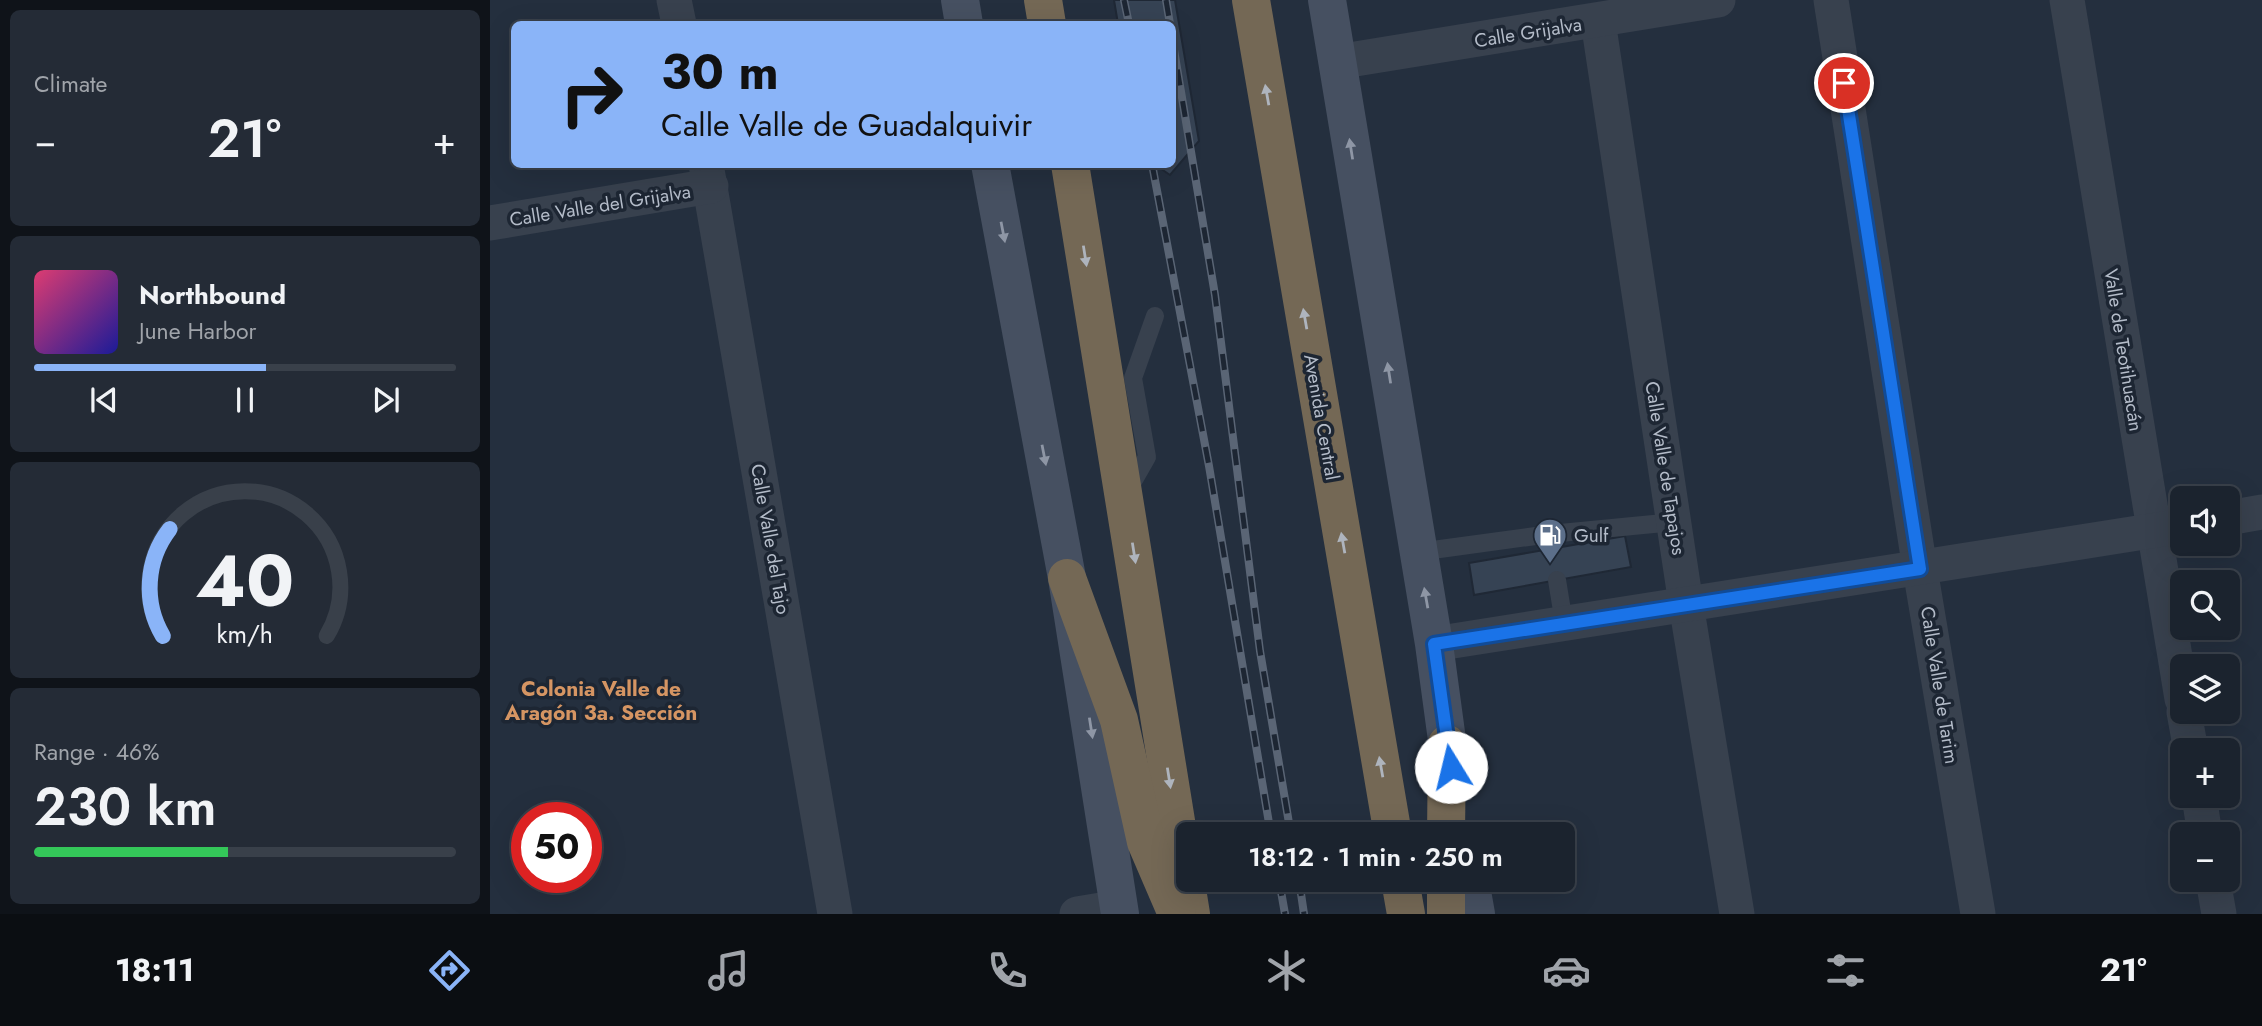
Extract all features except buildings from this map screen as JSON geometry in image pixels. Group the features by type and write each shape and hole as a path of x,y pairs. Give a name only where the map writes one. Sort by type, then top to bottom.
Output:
{"highway":[{"path":"1043,0 1046,21"},
{"name":"Avenida Central","path":"1251,0 1390,822"},
{"path":"1071,168 1191,914"},
{"path":"1067,578 1119,720 1146,842 1177,914"},
{"path":"1446,822 1447,744"},
{"path":"1402,892 1406,914"},
{"path":"1446,892 1446,914"}],"main road":[{"path":"960,0 964,21"},
{"path":"1327,0 1434,644 1460,822"},
{"path":"991,168 1067,578 1119,911"},
{"path":"1472,892 1476,914"}],"street":[{"path":"674,0 678,21"},
{"name":"Calle Grijalva","path":"1337,62 1718,0"},
{"name":"Calle Valle de Tarim","path":"1831,0 1920,569 1978,914"},
{"name":"Valle de Teotihuacán","path":"2067,0 2168,529 2178,654"},
{"name":"Calle Valle de Tapajos","path":"1598,21 1686,604 1737,914"},
{"name":"Calle Valle del Grijalva","path":"490,223 709,176"},
{"name":"Calle Valle del Tajo","path":"709,176 835,914"},
{"path":"2240,516 2262,512"},
{"path":"1434,644 2168,529"},
{"path":"2215,892 2219,914"},
{"path":"1077,914 1119,911"}],"lane":[{"path":"1125,496 1147,457 1133,378 1154,316"},
{"path":"1418,552 1551,542 1674,522"},
{"path":"1557,580 1564,623"}],"railway":[{"path":"1124,0 1128,21"},
{"path":"1166,0 1170,21"},
{"path":"1176,62 1215,295 1260,651 1289,822"},
{"path":"1153,168 1209,466 1269,822"},
{"path":"1281,892 1285,914"},
{"path":"1301,892 1304,914"}],"place":[{"name":"Gulf","path":"1550,565"}],"district":[{"name":"Colonia Valle de Aragón 3a. Sección","path":"601,701"}],"route":[{"path":"1451,767 1434,644 1920,569 1844,83"}]}
